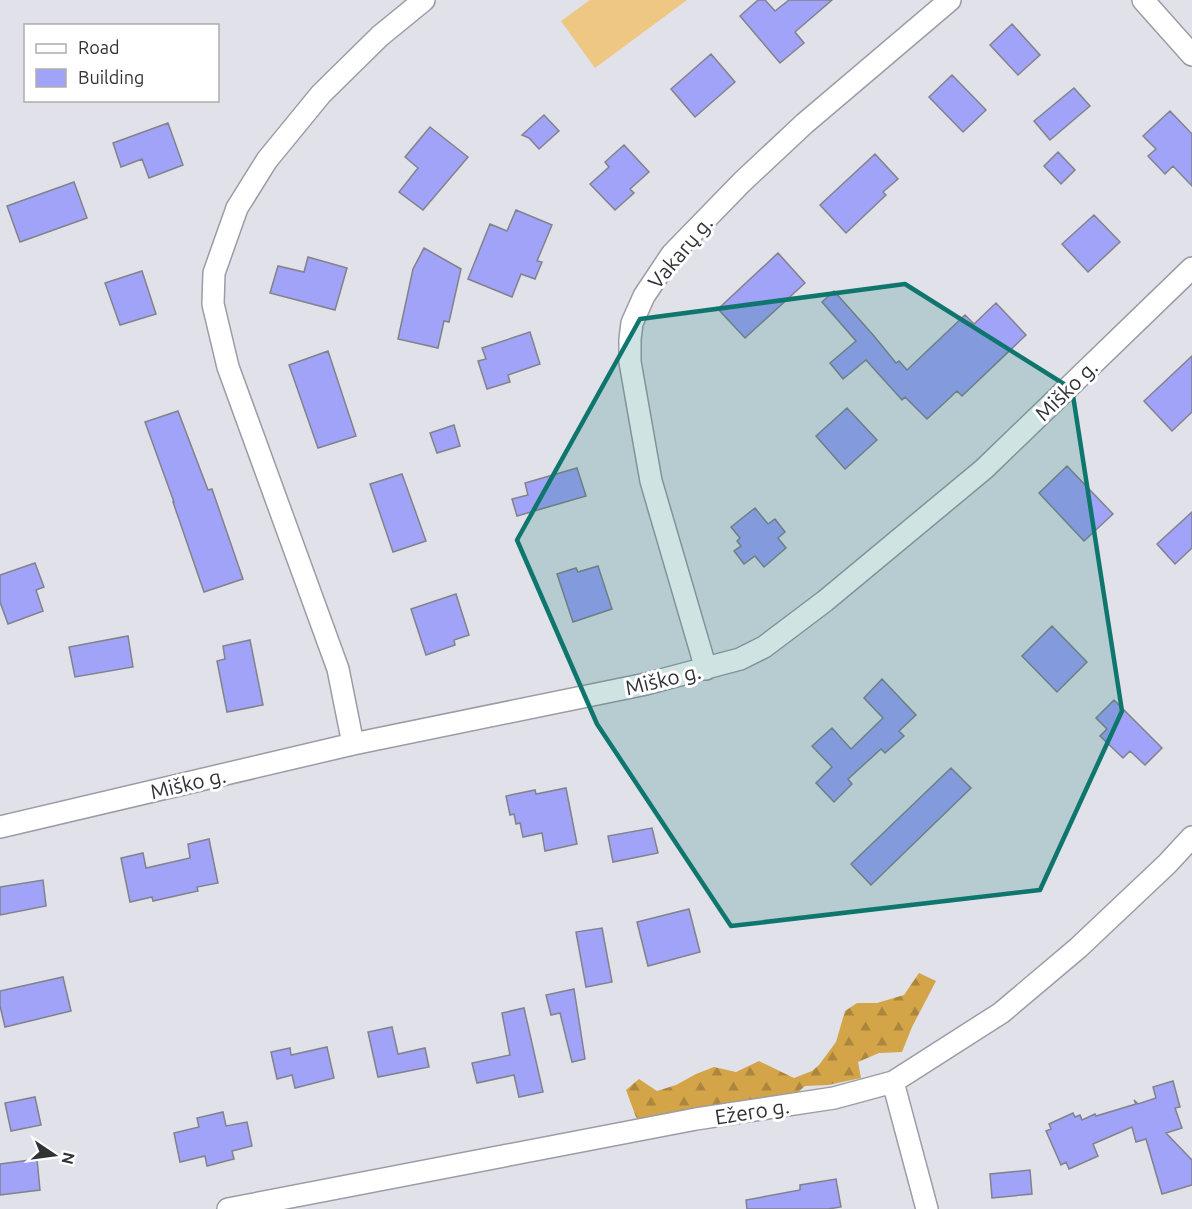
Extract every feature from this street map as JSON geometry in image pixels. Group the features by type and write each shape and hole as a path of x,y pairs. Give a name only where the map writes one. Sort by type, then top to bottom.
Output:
{"street":[{"path":"353,744 338,669 228,367 213,304 214,273 237,208 267,160 321,93 380,36 424,0"},
{"name":"Vakarų g.","path":"706,669 651,481 630,362 632,323 644,296 672,254 742,182 804,124 950,0"},
{"path":"1143,0 1192,55"},
{"name":"Miško g.","path":"0,827 353,744 646,684 740,659 764,647 825,601 984,469 1192,268"},
{"name":"Ežero g.","path":"228,1209 696,1119 834,1098 893,1082 1001,1013 1078,948 1167,864 1192,837"},
{"path":"893,1082 927,1209"}],"highlighted area":[{"path":"905,284 1072,389 1122,711 1040,890 731,926 597,724 517,540 640,319"}],"shaded area":[{"path":"590,0 687,0 595,68 561,21"}],"green space":[{"path":"919,973 936,981 902,1052 879,1053 858,1062 861,1078 828,1085 805,1086 791,1098 644,1123 636,1117 626,1090 639,1079 657,1091 676,1085 714,1067 736,1072 759,1061 794,1078 812,1071 836,1042 845,1011 857,1003 877,1003 904,995"}],"building":[{"path":"758,0 765,0 775,11 789,0 832,0 795,32 804,43 780,63 740,16"},
{"path":"1012,24 1040,55 1018,75 990,45"},
{"path":"711,54 735,82 695,117 671,89"},
{"path":"952,75 986,110 963,132 929,97"},
{"path":"1074,88 1090,106 1050,140 1034,121"},
{"path":"1170,111 1192,134 1192,186 1173,166 1165,174 1148,156 1156,149 1143,136"},
{"path":"544,115 559,131 539,149 529,138 522,135"},
{"path":"168,123 183,165 149,178 142,159 121,167 113,143"},
{"path":"430,127 468,157 423,210 399,192 418,168 405,157"},
{"path":"624,145 649,172 630,189 634,193 615,210 590,184 609,167 605,162"},
{"path":"1058,152 1075,170 1061,184 1044,166"},
{"path":"875,154 898,179 883,192 886,195 846,233 820,205"},
{"path":"74,182 87,218 20,242 7,206"},
{"path":"516,210 552,225 537,261 542,262 535,279 521,274 512,297 468,279 490,224 507,231"},
{"path":"1094,215 1120,242 1088,272 1062,244"},
{"path":"424,248 461,269 449,322 444,321 438,348 398,339 413,269"},
{"path":"778,253 805,283 745,338 718,309"},
{"path":"308,257 347,268 335,310 270,293 278,266 304,272"},
{"path":"142,271 156,314 120,325 105,283"},
{"path":"834,291 896,363 899,361 907,370 965,315 974,324 996,303 1026,335 962,396 957,391 927,419 905,397 902,400 866,360 843,379 830,363 856,341 822,302"},
{"path":"530,332 540,364 508,375 510,382 487,389 478,361 486,359 482,348"},
{"path":"328,351 356,436 318,448 289,365"},
{"path":"1192,356 1192,412 1172,431 1144,401"},
{"path":"847,408 877,440 845,469 816,436"},
{"path":"178,411 208,490 212,489 243,579 204,592 145,422"},
{"path":"454,425 460,446 437,453 430,433"},
{"path":"1067,466 1113,514 1084,541 1039,493"},
{"path":"577,468 586,496 517,516 512,499 528,495 525,483"},
{"path":"402,474 426,541 393,552 370,484"},
{"path":"755,508 768,524 775,519 785,532 778,538 786,548 764,567 755,556 744,564 734,551 741,546 737,541 740,538 731,527"},
{"path":"1192,512 1192,548 1175,564 1157,544"},
{"path":"35,563 44,587 36,590 43,611 8,624 0,602 0,575"},
{"path":"598,566 612,609 573,622 557,574 576,568 578,572"},
{"path":"456,594 469,635 454,640 455,645 426,655 411,609"},
{"path":"1052,626 1087,662 1057,692 1022,656"},
{"path":"128,636 133,667 75,677 69,647"},
{"path":"250,640 263,705 227,712 217,661 225,659 223,646"},
{"path":"882,679 916,715 899,731 904,736 885,753 881,749 848,779 852,784 834,802 816,783 832,767 812,746 832,728 851,749 883,718 864,698"},
{"path":"1114,700 1162,748 1145,765 1130,751 1123,758 1100,736 1107,729 1096,718"},
{"path":"951,768 971,788 871,885 851,864"},
{"path":"566,788 577,844 545,851 542,833 523,837 520,823 516,824 514,814 510,815 506,796 535,790 536,794"},
{"path":"652,828 658,853 613,862 608,836"},
{"path":"209,839 218,883 197,887 198,891 153,901 152,897 130,902 121,858 143,853 146,868 190,858 188,844"},
{"path":"43,880 46,906 0,915 0,887"},
{"path":"689,909 700,952 648,966 637,922"},
{"path":"602,928 612,982 586,987 576,932"},
{"path":"63,977 71,1011 5,1027 0,1006 0,991"},
{"path":"574,989 585,1059 572,1062 560,1013 551,1015 546,995"},
{"path":"524,1008 543,1092 519,1097 514,1075 477,1083 472,1063 510,1055 502,1013"},
{"path":"392,1027 398,1054 425,1048 429,1067 378,1077 368,1032"},
{"path":"327,1047 334,1078 295,1088 292,1075 277,1079 271,1052 290,1048 291,1055"},
{"path":"1173,1081 1180,1107 1175,1108 1182,1128 1166,1133 1192,1160 1192,1185 1162,1194 1146,1139 1136,1142 1132,1127 1093,1144 1098,1156 1069,1169 1066,1162 1061,1165 1046,1131 1051,1129 1049,1124 1073,1113 1075,1117 1080,1115 1082,1120 1095,1114 1096,1116 1136,1104 1134,1100 1138,1104 1156,1098 1153,1087"},
{"path":"35,1097 41,1125 11,1131 5,1103"},
{"path":"223,1112 226,1126 247,1122 252,1146 232,1151 234,1159 207,1166 205,1156 180,1162 174,1133 199,1127 197,1118"},
{"path":"37,1159 40,1190 0,1195 0,1164"},
{"path":"1030,1170 1032,1194 992,1198 990,1174"},
{"path":"836,1179 841,1207 747,1209 746,1200 800,1190 800,1185"}]}
